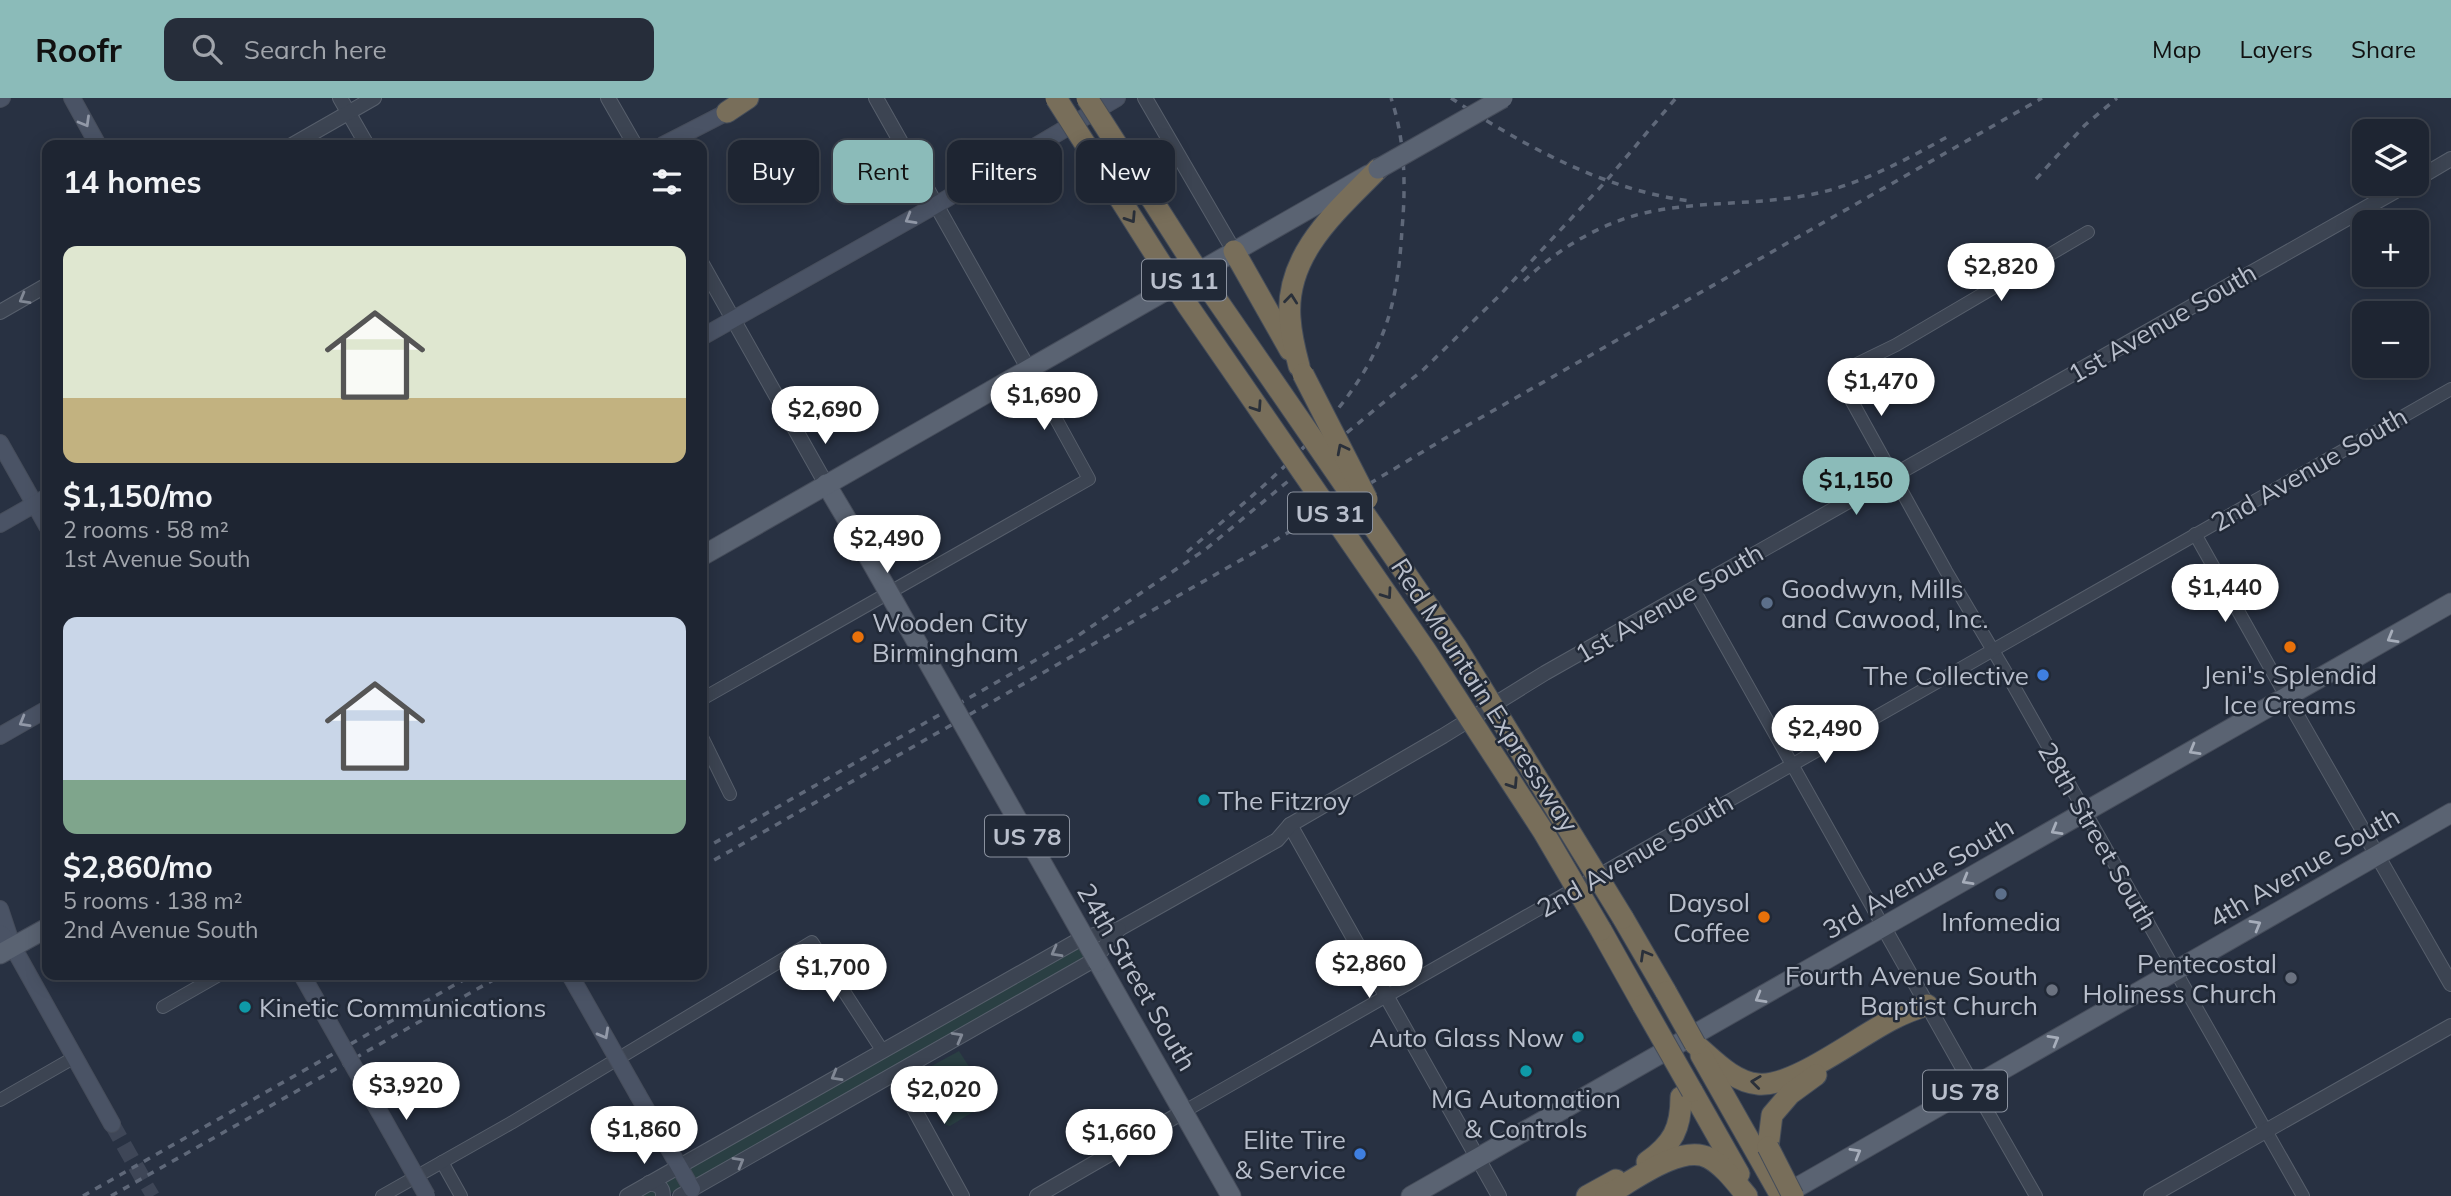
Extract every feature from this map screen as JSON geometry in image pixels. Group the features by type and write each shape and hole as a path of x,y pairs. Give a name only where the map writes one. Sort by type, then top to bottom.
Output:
{"highway":[{"path":"727,112 748,98"},
{"path":"1039,98 1076,142"},
{"name":"Red Mountain Expressway","path":"1056,98 1082,140"},
{"name":"Red Mountain Expressway","path":"1087,98 1206,284 1457,648 1623,918 1695,1044 1722,1075"},
{"path":"1098,98 1112,139"},
{"path":"1301,370 1289,315 1293,281 1308,246 1343,196 1378,169"},
{"name":"Red Mountain Expressway","path":"1121,203 1188,306 1433,662 1543,831 1605,937 1611,962 1639,1007 1686,1094"},
{"path":"1234,251 1301,370 1406,576"},
{"path":"1722,1075 1757,1084 1787,1079 1897,1017 1927,1005"},
{"path":"1782,1196 1763,1150 1772,1115 1790,1094 1820,1073 1900,1028 1927,1005"},
{"path":"1722,1075 1763,1150 1793,1196"},
{"path":"1686,1094 1749,1196"},
{"path":"1587,1196 1650,1161 1666,1148 1676,1133 1686,1094"},
{"path":"1606,1196 1664,1162 1684,1155 1705,1156 1730,1168"}],"main road":[{"path":"72,98 96,140"},
{"path":"673,140 755,98"},
{"path":"707,334 936,205 1117,98"},
{"path":"1378,169 1503,98"},
{"name":"US 11","path":"707,553 1234,251 1343,196"},
{"path":"0,443 41,500 0,524"},
{"name":"24th Street South","path":"826,484 1231,1196"},
{"name":"3rd Avenue South","path":"1411,1196 2451,603"},
{"path":"0,736 42,712"},
{"name":"4th Avenue South","path":"1782,1196 2451,813"},
{"path":"0,909 4,945 75,1057 112,1124"},
{"path":"4,945 42,930"},
{"path":"305,980 426,1196"},
{"path":"573,980 679,1167 689,1194"}],"street":[{"path":"340,98 364,140"},
{"path":"301,140 374,98"},
{"path":"608,98 632,140"},
{"path":"707,696 1089,479 876,98"},
{"path":"1145,98 1234,251"},
{"path":"2429,172 2451,159"},
{"name":"1st Avenue South","path":"627,1196 1082,938 1119,929 1277,840 1290,825 1545,673 2387,196"},
{"name":"28th Street South","path":"2088,232 1896,345 1857,364 1839,378 1945,571 2303,1196"},
{"path":"707,273 826,484"},
{"path":"0,312 42,288"},
{"name":"2nd Avenue South","path":"1037,1196 2451,389"},
{"path":"2194,534 2451,984"},
{"path":"1694,590 2036,1196"},
{"path":"707,747 730,794"},
{"path":"1290,825 1499,1196"},
{"name":"1st Avenue South","path":"689,1194 1094,960 1119,929"},
{"path":"382,1196 812,942 881,1050"},
{"path":"163,1007 210,980"},
{"path":"2151,1196 2451,1026"},
{"path":"0,1100 75,1057"},
{"path":"895,1074 962,1196"},
{"path":"442,1162 461,1196"},
{"path":"649,1183 658,1185 663,1196"}],"green space":[{"path":"1105,938 1091,955 666,1196 637,1196 1071,949"},
{"path":"959,1051 991,1101 950,1126 946,1125 917,1074"}],"tunnel":[{"path":"112,1124 147,1186"},
{"path":"147,1186 153,1196"}],"railway":[{"path":"1187,552 1271,479 1325,425 1368,365 1383,333 1397,282 1404,196 1402,146 1391,98"},
{"path":"1451,98 1535,148 1595,176 1626,187 1690,201"},
{"path":"707,847 1076,637 1206,549 1424,369 1499,296 1607,180 1676,98"},
{"path":"707,864 1269,544 1454,433 2042,98"},
{"path":"2036,179 2085,125 2117,98"},
{"path":"1524,281 1566,247 1598,229 1632,216 1689,206 1789,198 1827,191 1880,172 1947,137"},
{"path":"83,1196 463,980"},
{"path":"111,1196 493,980"}],"place":[{"name":"Goodwyn, Mills and Cawood, Inc.","path":"1767,603"},
{"name":"Wooden City Birmingham","path":"858,637"},
{"name":"Jeni's Splendid Ice Creams","path":"2290,647"},
{"name":"The Collective","path":"2043,675"},
{"name":"The Fitzroy","path":"1204,800"},
{"name":"Infomedia","path":"2001,894"},
{"name":"Daysol Coffee","path":"1764,917"},
{"name":"Pentecostal Holiness Church","path":"2291,978"},
{"name":"Fourth Avenue South Baptist Church","path":"2052,990"},
{"name":"Kinetic Communications","path":"245,1007"},
{"name":"Auto Glass Now","path":"1578,1037"},
{"name":"MG Automation & Controls","path":"1526,1071"},
{"name":"Elite Tire & Service","path":"1360,1154"}]}
